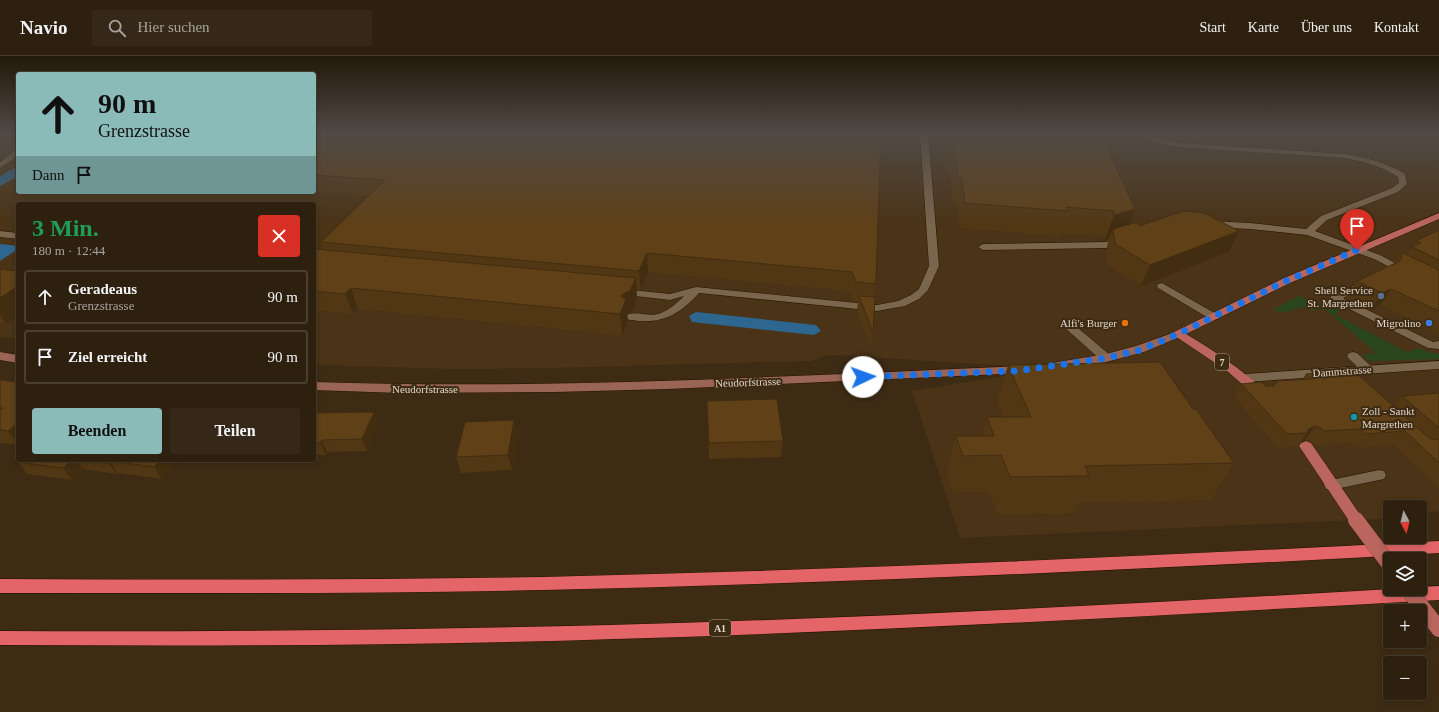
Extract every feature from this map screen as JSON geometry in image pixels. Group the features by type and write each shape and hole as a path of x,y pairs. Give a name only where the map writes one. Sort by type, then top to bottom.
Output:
{"highway":[{"path":"0,586 329,588 694,581 1132,564 1439,547"},
{"name":"A1","path":"0,638 292,638 629,631 1011,616 1439,593"}],"main road":[{"path":"1050,367 1106,358 1140,350 1214,317 1286,281 1439,216"},
{"name":"7","path":"1178,334 1210,353 1245,378 1262,395"},
{"path":"0,356 16,359"},
{"name":"Neudorfstrasse","path":"316,386 400,389 570,388 989,373 1036,369"},
{"path":"1306,446 1331,485 1383,556"},
{"path":"1413,596 1439,629"}],"street":[{"path":"615,292 670,297 696,290 877,308 901,304 915,297 922,290 934,266 926,164"},
{"path":"1308,232 1324,218 1395,190 1403,184 1402,176 1390,167 1379,164"},
{"path":"1198,223 1250,226 1308,232 1382,260 1418,277"},
{"path":"0,234 16,236"},
{"path":"983,247 1106,245 1135,236"},
{"path":"1382,260 1381,276 1335,298 1432,346 1439,346"},
{"path":"1162,286 1214,317"},
{"path":"630,317 654,318 666,314 684,303 696,290"},
{"path":"1068,325 1106,358"},
{"path":"1353,356 1368,370"},
{"path":"1078,363 1087,372"},
{"name":"Dammstrasse","path":"1245,378 1439,365"},
{"path":"1340,371 1352,382"},
{"path":"1331,485 1380,475"}],"shaded area":[{"path":"0,164 16,164 16,194 316,194 316,164 1439,164 1439,511 1427,513 1427,500 1383,500 1383,519 960,538 912,391 1052,368 835,355 825,356 811,361 551,368 452,369 316,365 316,202 16,202 16,339 0,337"}],"green space":[{"path":"1299,296 1317,305 1325,303 1340,311 1334,314 1407,352 1420,348 1431,353 1439,353 1439,359 1370,361 1362,355 1376,353 1325,309 1310,310 1308,307 1292,308 1294,311 1277,312 1274,309"}],"water":[{"path":"16,167 16,177 0,186 0,176"},
{"path":"0,244 16,246 16,250 0,261"},
{"path":"696,312 816,325 821,331 814,335 692,322 689,316"}],"building":[{"path":"316,164 880,164 876,284 856,282 852,272 647,253 639,271 321,242 385,180 316,175"},
{"path":"956,164 1114,164 1135,209 1114,215 1114,211 1066,207 1067,211 965,203 961,177 958,177"},
{"path":"1184,211 1204,213 1239,231 1150,265 1115,244 1113,229 1137,222 1139,226"},
{"path":"1439,230 1439,260 1412,247 1421,243 1416,241"},
{"path":"316,249 636,278 630,291 621,296 626,300 620,314 351,288 345,294 316,291"},
{"path":"1401,252 1439,270 1439,311 1391,289 1382,293 1357,281 1400,261 1402,257"},
{"path":"0,269 16,271 16,287 0,298"},
{"path":"859,296 875,297 873,332"},
{"path":"1160,362 1193,409 1196,409 1234,463 1085,466 1089,476 1010,477 1001,455 963,456 956,436 994,436 987,417 1031,417 1008,365"},
{"path":"1354,371 1428,437 1434,440 1439,439 1439,463 1405,431 1366,434 1361,429 1324,431 1315,426 1309,429 1307,433 1287,434 1241,384 1261,382 1266,386 1274,386 1277,381 1311,379 1306,374"},
{"path":"0,380 16,382 16,425 8,431 0,430 0,410 3,408 0,408"},
{"path":"1439,393 1439,427 1402,396"},
{"path":"777,399 783,441 709,443 707,401"},
{"path":"374,412 362,439 322,440 320,443 316,443 316,413"},
{"path":"514,420 508,455 456,457 465,422"},
{"path":"18,462 69,462 63,468"},
{"path":"117,462 159,462 154,467"}],"place":[{"name":"Shell Service St. Margrethen","path":"1381,296"},
{"name":"Alfi's Burger","path":"1125,323"},
{"name":"Migrolino","path":"1429,323"},
{"name":"Zoll - Sankt Margrethen","path":"1354,417"}],"route":[{"path":"863,377 1017,371 1078,363 1140,350 1246,302 1286,281 1357,250"}]}
